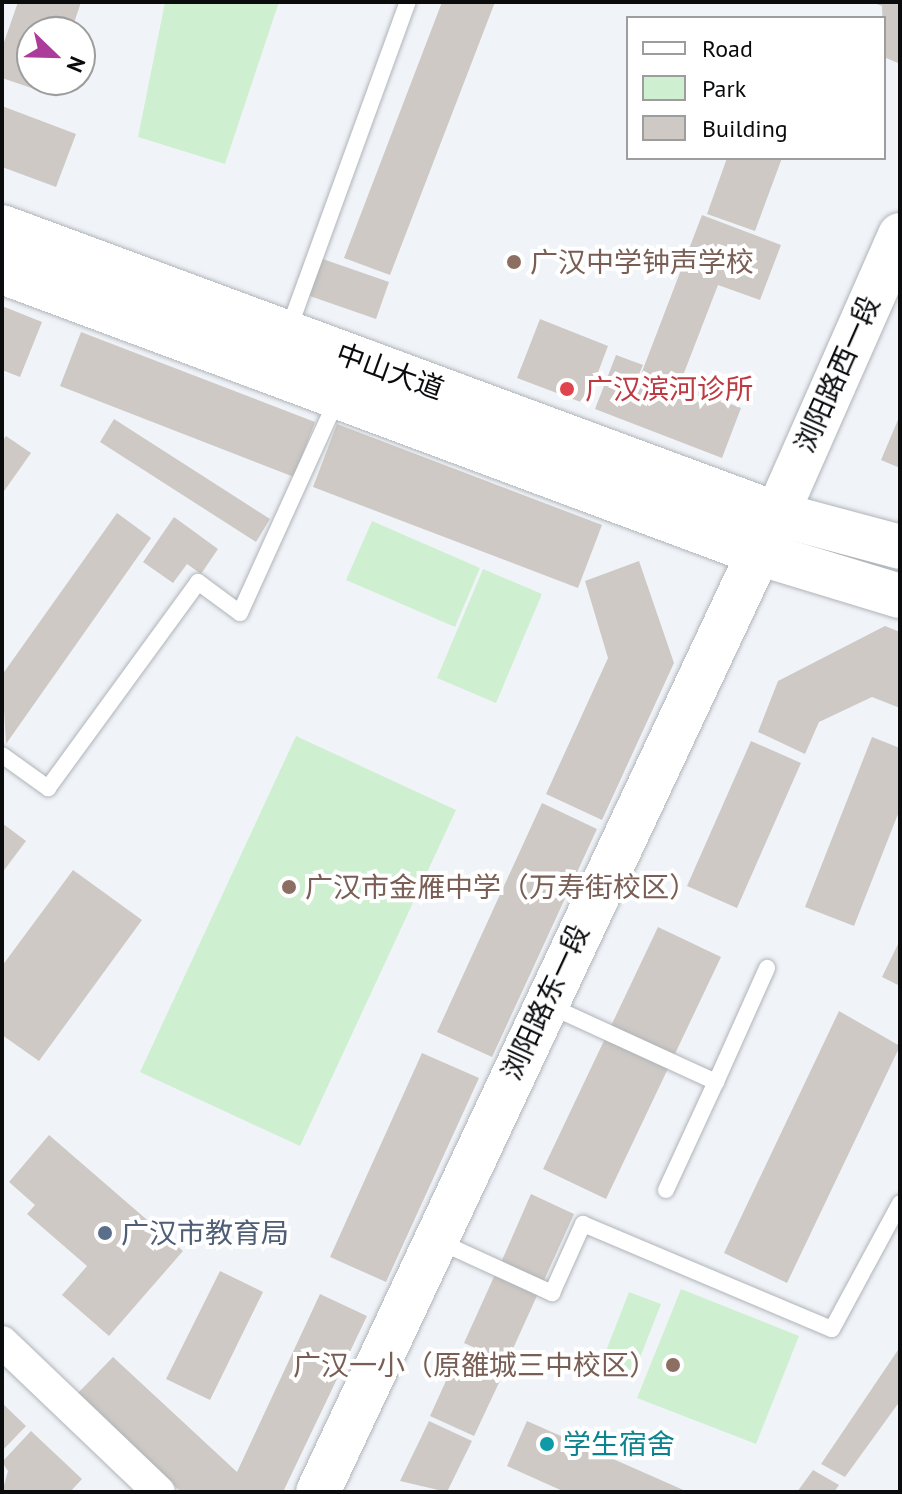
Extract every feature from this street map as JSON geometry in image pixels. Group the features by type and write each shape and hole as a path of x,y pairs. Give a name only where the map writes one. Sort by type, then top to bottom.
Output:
{"main road":[{"name":"中山大道","path":"2,227 790,518 900,547"},
{"name":"浏阳路西一段","path":"790,518 900,235"},
{"name":"中山大道","path":"2,272 755,552 900,596"},
{"path":"790,518 900,308"},
{"name":"浏阳路东一段","path":"318,1492 755,552 790,518"}],"street":[{"path":"2,1342 159,1492"}],"lane":[{"path":"288,333 408,2"},
{"path":"2,755 48,788 198,582 240,613 338,398"},
{"path":"666,1190 767,968"},
{"path":"544,1004 716,1082"},
{"path":"435,1240 552,1293 583,1224 832,1329 900,1203"}],"green space":[{"path":"165,2 279,2 225,164 138,137"},
{"path":"372,521 480,568 455,627 346,580"},
{"path":"483,569 542,594 496,703 437,678"},
{"path":"296,736 456,810 300,1146 140,1072"},
{"path":"681,1289 799,1336 756,1444 637,1398"},
{"path":"629,1292 661,1304 634,1373 602,1361"}],"building":[{"path":"18,2 81,2 76,16 16,16 16,83 2,78 2,48"},
{"path":"442,2 495,2 390,275 344,258"},
{"path":"871,2 900,2 900,64 886,58 886,16 882,16 882,6"},
{"path":"2,106 76,134 56,187 2,167"},
{"path":"726,160 781,160 755,231 707,214"},
{"path":"702,215 781,245 760,300 718,285 677,391 640,377"},
{"path":"317,257 389,282 376,319 304,294"},
{"path":"2,306 42,322 20,377 2,370"},
{"path":"540,319 608,346 586,404 517,378"},
{"path":"81,332 315,422 294,477 60,386"},
{"path":"616,355 643,365 637,379 678,395 682,385 741,408 722,458 595,409"},
{"path":"900,415 900,468 881,460"},
{"path":"114,419 270,519 256,542 100,442"},
{"path":"337,424 602,525 578,588 313,487"},
{"path":"6,436 31,453 2,494 2,442"},
{"path":"117,513 151,538 6,744 2,675"},
{"path":"174,517 218,549 201,574 187,564 173,583 143,562"},
{"path":"639,561 674,663 602,820 546,794 608,658 585,581"},
{"path":"885,626 900,632 900,708 872,697 819,722 805,754 758,732 778,681"},
{"path":"872,737 900,748 900,809 854,926 805,907"},
{"path":"751,741 801,763 737,908 687,886"},
{"path":"542,803 597,829 492,1057 437,1032"},
{"path":"2,823 26,841 2,873"},
{"path":"73,870 142,920 39,1061 2,1035 2,966"},
{"path":"658,927 721,957 606,1199 543,1169"},
{"path":"900,940 900,986 882,977"},
{"path":"839,1011 900,1046 787,1283 724,1253"},
{"path":"422,1053 479,1078 386,1282 330,1257"},
{"name":"广汉市教育局","path":"49,1135 183,1251 109,1336 62,1295 87,1266 27,1214 35,1205 9,1182"},
{"path":"531,1194 574,1214 541,1287 499,1267"},
{"path":"497,1270 540,1289 507,1362 464,1343"},
{"path":"220,1271 263,1292 210,1400 166,1379"},
{"path":"320,1294 367,1316 283,1492 181,1492 78,1393 113,1357 237,1472"},
{"path":"900,1347 900,1401 845,1477 821,1464"},
{"path":"460,1350 505,1370 474,1436 430,1416"},
{"path":"2,1403 26,1426 2,1451"},
{"path":"429,1421 472,1441 447,1492 400,1481"},
{"name":"学生宿舍","path":"527,1421 688,1492 565,1492 507,1466"},
{"path":"31,1431 82,1479 70,1492 2,1492 8,1471 2,1462"},
{"path":"813,1470 839,1485 834,1492 797,1492"}],"place":[{"name":"广汉中学钟声学校","path":"514,262"},
{"name":"广汉滨河诊所","path":"567,389"},
{"name":"广汉市金雁中学（万寿街校区）","path":"289,887"},
{"name":"广汉市教育局","path":"105,1233"},
{"name":"广汉一小（原雒城三中校区）","path":"673,1365"},
{"name":"学生宿舍","path":"547,1444"}]}
